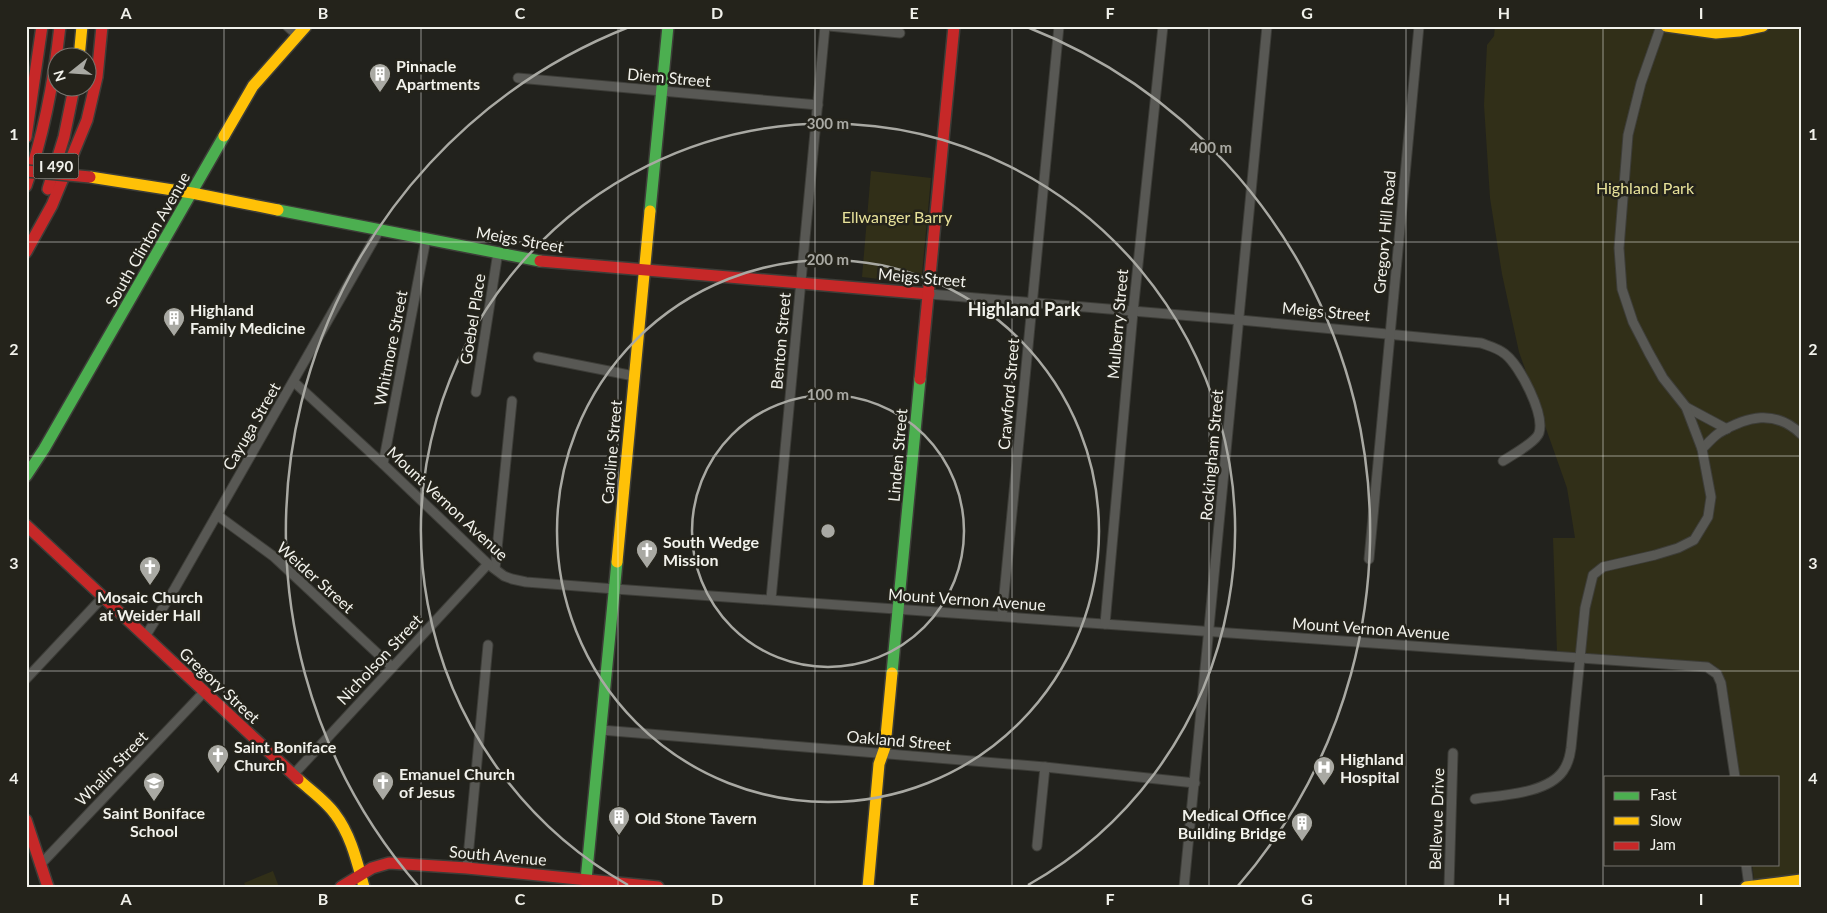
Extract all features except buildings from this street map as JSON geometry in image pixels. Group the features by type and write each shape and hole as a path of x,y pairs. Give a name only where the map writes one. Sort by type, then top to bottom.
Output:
{"main road":[{"path":"26,137 42,26"},
{"name":"I 490","path":"26,186 39,147 50,99 60,26"},
{"path":"79,48 82,26"},
{"path":"26,252 52,204 84,127 96,84 102,26"},
{"name":"South Clinton Avenue","path":"26,476 253,86 306,26"},
{"name":"Caroline Street","path":"586,880 668,26"},
{"name":"Linden Street","path":"868,887 879,764 885,747 899,609 954,26"},
{"path":"1666,26 1716,33 1763,26"},
{"name":"I 490","path":"26,242 55,169 72,98"},
{"name":"Meigs Street","path":"26,171 90,177 192,193 546,262 929,294"},
{"name":"Gregory Street","path":"26,525 293,775 321,798 342,822 362,881"},
{"path":"26,820 48,887"},
{"name":"South Avenue","path":"341,887 362,881 379,864 389,863 468,868 567,882 586,880 658,887"},
{"path":"1748,886 1801,880"}],"street":[{"path":"287,26 298,36"},
{"name":"Benton Street","path":"771,599 825,26"},
{"path":"830,26 900,33"},
{"name":"Crawford Street","path":"1002,616 1059,26"},
{"name":"Mulberry Street","path":"1105,624 1133,312 1163,26"},
{"name":"Rockingham Street","path":"1184,887 1267,26"},
{"name":"Gregory Hill Road","path":"1369,559 1419,26"},
{"path":"1475,799 1542,786 1554,780 1563,772 1569,761 1572,748 1585,608 1593,575 1603,567 1678,548 1694,540 1708,517 1711,497 1702,449 1686,407 1663,378 1633,322 1622,290 1619,248 1628,135 1641,83 1661,26"},
{"name":"Diem Street","path":"518,78 818,105"},
{"name":"Cayuga Street","path":"145,637 170,598 380,229"},
{"name":"Whitmore Street","path":"384,464 426,238"},
{"name":"Goebel Place","path":"476,392 498,252"},
{"name":"Meigs Street","path":"929,294 1240,320 1480,343 1498,350 1516,365 1532,398 1539,422 1539,433 1534,440 1503,461"},
{"path":"538,357 634,376"},
{"name":"Mount Vernon Avenue","path":"294,382 384,464 491,566 512,580 614,589 1481,650 1579,659 1703,666 1714,671 1721,683 1735,776"},
{"path":"491,566 512,401"},
{"path":"1686,407 1727,429"},
{"path":"1702,449 1718,433 1748,419 1778,418 1787,422 1801,434"},
{"name":"Weider Street","path":"217,515 272,556 392,667"},
{"name":"Nicholson Street","path":"293,775 392,667 491,566"},
{"path":"26,679 103,597"},
{"path":"468,868 488,646"},
{"name":"Whalin Street","path":"40,865 204,692"},
{"name":"Oakland Street","path":"600,730 1045,767 1195,783"},
{"name":"Bellevue Drive","path":"1449,887 1453,753"},
{"path":"1037,846 1045,767"},
{"path":"1746,866 1748,886"}],"green space":[{"name":"Highland Park","path":"1495,26 1646,26 1673,34 1713,39 1736,38 1758,34 1779,26 1801,26 1801,887 1755,887 1752,866 1780,866 1780,776 1740,776 1726,682 1718,668 1704,662 1557,653 1553,538 1575,538 1567,488 1519,352 1502,274 1490,198 1484,105 1487,45 1494,36"},
{"name":"Ellwanger Barry","path":"871,171 931,178 921,284 862,277"},
{"path":"273,871 279,887 246,887 244,883"}],"traffic: fast":[{"path":"650,211 668,26"},
{"path":"26,476 44,449 224,136"},
{"path":"278,210 540,261"},
{"path":"892,673 920,379"},
{"path":"586,880 617,562"}],"traffic: slow":[{"path":"80,48 82,26"},
{"path":"224,136 253,86 306,26"},
{"path":"1666,26 1716,33 1763,26"},
{"path":"90,177 192,193 278,210"},
{"path":"617,562 650,211"},
{"path":"868,887 879,764 885,747 892,673"},
{"path":"298,779 318,796 341,822 353,849 364,887"},
{"path":"1746,887 1801,880"}],"traffic: jam":[{"path":"26,137 42,26"},
{"path":"26,186 48,107 60,26"},
{"path":"26,252 52,205 87,120 97,77 102,26"},
{"path":"920,379 954,26"},
{"path":"48,189 64,137 72,98"},
{"path":"26,171 90,177"},
{"path":"540,261 929,294"},
{"path":"26,525 298,779"},
{"path":"26,820 48,887"},
{"path":"341,887 372,868 389,863 467,868 658,887"}],"place":[{"name":"Pinnacle Apartments","path":"380,93"},
{"name":"Highland Family Medicine","path":"174,337"},
{"name":"South Wedge Mission","path":"647,569"},
{"name":"Mosaic Church at Weider Hall","path":"150,586"},
{"name":"Saint Boniface Church","path":"218,774"},
{"name":"Highland Hospital","path":"1324,786"},
{"name":"Emanuel Church of Jesus","path":"383,801"},
{"name":"Saint Boniface School","path":"154,802"},
{"name":"Old Stone Tavern","path":"619,836"},
{"name":"Medical Office Building Bridge","path":"1302,842"}],"district":[{"name":"Highland Park","path":"1024,309"}]}
